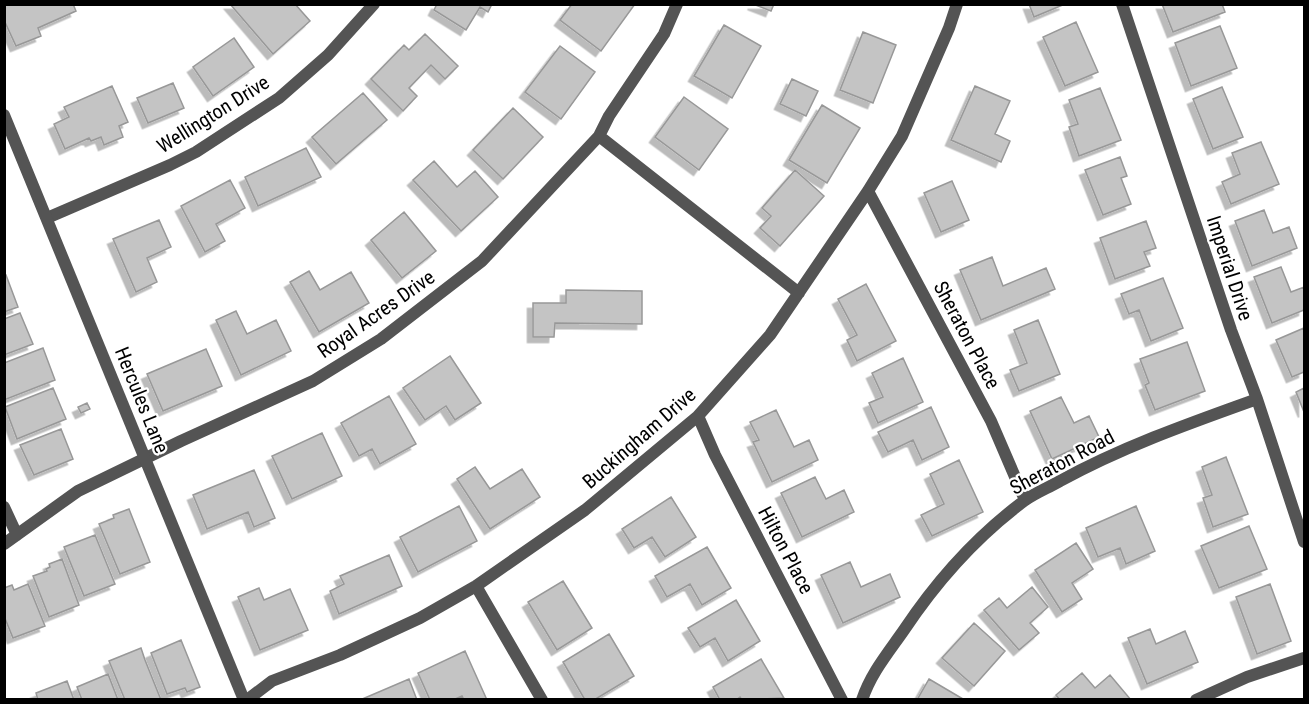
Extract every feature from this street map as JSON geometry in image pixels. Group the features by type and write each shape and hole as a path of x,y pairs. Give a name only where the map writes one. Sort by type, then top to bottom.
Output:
{"street":[{"name":"Wellington Drive","path":"47,218 196,152 261,110 279,98 328,55 374,4"},
{"name":"Royal Acres Drive","path":"4,544 78,491 313,381 381,339 482,261 599,136 609,116 664,34 677,4"},
{"name":"Buckingham Drive","path":"246,699 272,681 340,654 410,622 476,586 585,510 698,416 770,335 868,191 902,136 949,28 957,4"},
{"name":"Imperial Drive","path":"1122,4 1305,542"},
{"name":"Hercules Lane","path":"4,115 246,699"},
{"path":"599,136 800,293"},
{"name":"Sheraton Place","path":"868,191 992,421 1025,500"},
{"name":"Sheraton Road","path":"862,699 876,669 917,608 980,538 1025,500 1087,466 1176,428 1257,399"},
{"name":"Hilton Place","path":"698,416 715,455 842,699"},
{"path":"4,507 17,535"},
{"path":"476,586 542,699"},
{"path":"1196,699 1247,677 1305,658"}],"building":[{"path":"73,4 76,11 38,28 41,36 16,46 4,20 4,5"},
{"path":"230,4 295,4 310,21 273,54"},
{"path":"437,4 492,4 488,12 480,7 466,30 434,10"},
{"path":"572,4 635,4 601,51 560,20"},
{"path":"753,4 774,4 771,11"},
{"path":"1029,4 1065,4 1034,17"},
{"path":"1162,4 1222,4 1225,12 1173,32"},
{"path":"1076,22 1098,72 1065,86 1043,37"},
{"path":"724,25 761,46 732,98 694,76"},
{"path":"1220,26 1237,68 1191,86 1175,43"},
{"path":"863,32 896,45 873,103 840,90"},
{"path":"425,34 458,66 445,79 431,65 409,88 417,96 403,111 371,79 404,45 409,50"},
{"path":"234,38 254,67 213,96 193,67"},
{"path":"560,46 595,72 561,119 525,92"},
{"path":"792,79 818,91 806,116 780,104"},
{"path":"173,83 184,108 148,123 137,98"},
{"path":"112,86 128,122 119,126 123,137 104,145 101,137 91,141 89,138 65,149 54,124 69,117 64,107"},
{"path":"975,86 1010,101 995,134 1010,141 1001,162 951,140"},
{"path":"1222,87 1243,137 1213,149 1193,99"},
{"path":"1100,88 1121,140 1079,156 1069,127 1078,124 1069,100"},
{"path":"363,93 387,120 336,164 312,137"},
{"path":"684,97 728,129 699,170 655,137"},
{"path":"822,105 860,128 827,183 789,160"},
{"path":"513,108 543,137 503,179 473,150"},
{"path":"1261,142 1279,184 1231,204 1222,182 1240,174 1232,153"},
{"path":"306,148 321,177 258,206 245,177"},
{"path":"1120,157 1127,176 1121,178 1131,204 1103,215 1085,170"},
{"path":"434,161 457,187 475,171 498,197 461,231 413,180"},
{"path":"795,170 824,196 780,246 760,228 771,216 762,208"},
{"path":"230,180 245,208 216,224 225,241 205,252 181,206"},
{"path":"952,181 969,220 941,232 924,193"},
{"path":"1264,210 1273,233 1289,227 1297,248 1252,266 1235,221"},
{"path":"404,212 436,251 402,278 371,240"},
{"path":"159,220 171,247 147,258 157,282 136,292 113,239"},
{"path":"1146,221 1156,248 1144,252 1150,266 1115,279 1100,238"},
{"path":"992,257 1003,286 1046,268 1055,289 981,320 960,270"},
{"path":"1281,267 1291,292 1304,287 1304,310 1272,323 1254,277"},
{"path":"309,271 320,290 351,272 369,303 319,332 290,282"},
{"path":"6,275 18,307 4,312 4,276"},
{"path":"1163,278 1183,328 1151,341 1139,310 1129,314 1121,294"},
{"path":"866,284 896,341 857,361 847,340 857,335 838,299"},
{"path":"566,290 642,291 642,324 555,323 554,337 533,337 533,303 566,303"},
{"path":"236,311 247,334 276,320 291,351 241,375 216,320"},
{"path":"20,313 33,344 4,355 4,319"},
{"path":"1038,320 1060,374 1019,391 1010,370 1027,363 1014,330"},
{"path":"1304,328 1304,372 1292,377 1276,340"},
{"path":"1187,342 1205,391 1155,410 1145,385 1149,383 1140,359"},
{"path":"43,348 55,380 4,400 4,363"},
{"path":"206,349 222,386 163,411 147,374"},
{"path":"450,356 481,403 455,420 446,406 425,420 403,388"},
{"path":"903,358 923,402 878,423 869,403 883,397 872,373"},
{"path":"53,388 66,419 17,439 5,407"},
{"path":"1304,388 1304,412 1296,392"},
{"path":"389,396 416,444 380,464 372,449 359,456 341,423"},
{"path":"1061,397 1074,423 1089,416 1099,437 1052,459 1030,411"},
{"path":"87,403 90,409 81,413 78,407"},
{"path":"931,407 949,447 922,460 913,440 888,452 878,432"},
{"path":"776,410 794,447 809,440 818,460 772,482 753,442 759,440 750,422"},
{"path":"61,429 73,459 34,475 20,445"},
{"path":"322,433 342,476 292,499 272,456"},
{"path":"1226,457 1248,514 1213,527 1203,498 1212,495 1202,467"},
{"path":"959,460 983,512 932,536 921,515 944,504 930,474"},
{"path":"475,467 490,489 522,469 540,497 490,529 457,479"},
{"path":"254,470 275,518 254,527 248,512 207,529 193,495"},
{"path":"815,477 826,499 844,490 854,512 802,537 781,493"},
{"path":"671,497 696,537 665,557 652,537 634,548 622,529"},
{"path":"459,506 477,541 418,572 400,537"},
{"path":"1136,506 1155,551 1126,564 1120,548 1098,557 1086,528"},
{"path":"129,509 150,562 120,574 99,524"},
{"path":"1249,526 1267,569 1219,588 1201,546"},
{"path":"95,535 115,584 84,596 64,547"},
{"path":"1076,543 1093,569 1072,583 1082,599 1062,612 1035,570"},
{"path":"707,547 731,588 702,605 690,584 667,597 655,576"},
{"path":"389,555 402,586 339,614 330,591 344,584 340,576"},
{"path":"62,559 79,605 49,617 33,576 47,571 49,564"},
{"path":"850,562 861,587 890,574 900,597 843,623 821,575"},
{"path":"563,581 592,628 557,650 528,602"},
{"path":"28,584 45,626 13,638 4,616 4,588 12,585 14,590"},
{"path":"1270,584 1291,641 1257,654 1236,597"},
{"path":"1032,587 1048,607 1030,623 1039,633 1019,650 984,610 999,598 1007,608"},
{"path":"259,588 264,600 290,589 308,630 260,650 238,597"},
{"path":"736,600 760,641 728,661 715,638 700,647 688,628"},
{"path":"974,623 1005,651 974,686 942,658"},
{"path":"1150,629 1156,644 1185,631 1198,662 1147,684 1128,638"},
{"path":"609,634 634,676 594,700 585,700 563,662"},
{"path":"181,640 200,687 187,692 185,688 167,694 151,653"},
{"path":"141,648 161,700 125,700 109,661"},
{"path":"465,651 487,700 464,700 462,696 453,700 430,700 418,673"},
{"path":"761,659 784,698 742,700 740,697 736,700 720,700 713,687"},
{"path":"1082,673 1095,688 1110,675 1131,700 1060,700 1056,695"},
{"path":"108,674 118,700 82,700 77,687"},
{"path":"409,679 417,700 360,700"},
{"path":"929,679 963,699 963,700 917,700"},
{"path":"67,681 74,700 38,700 36,693"}]}
